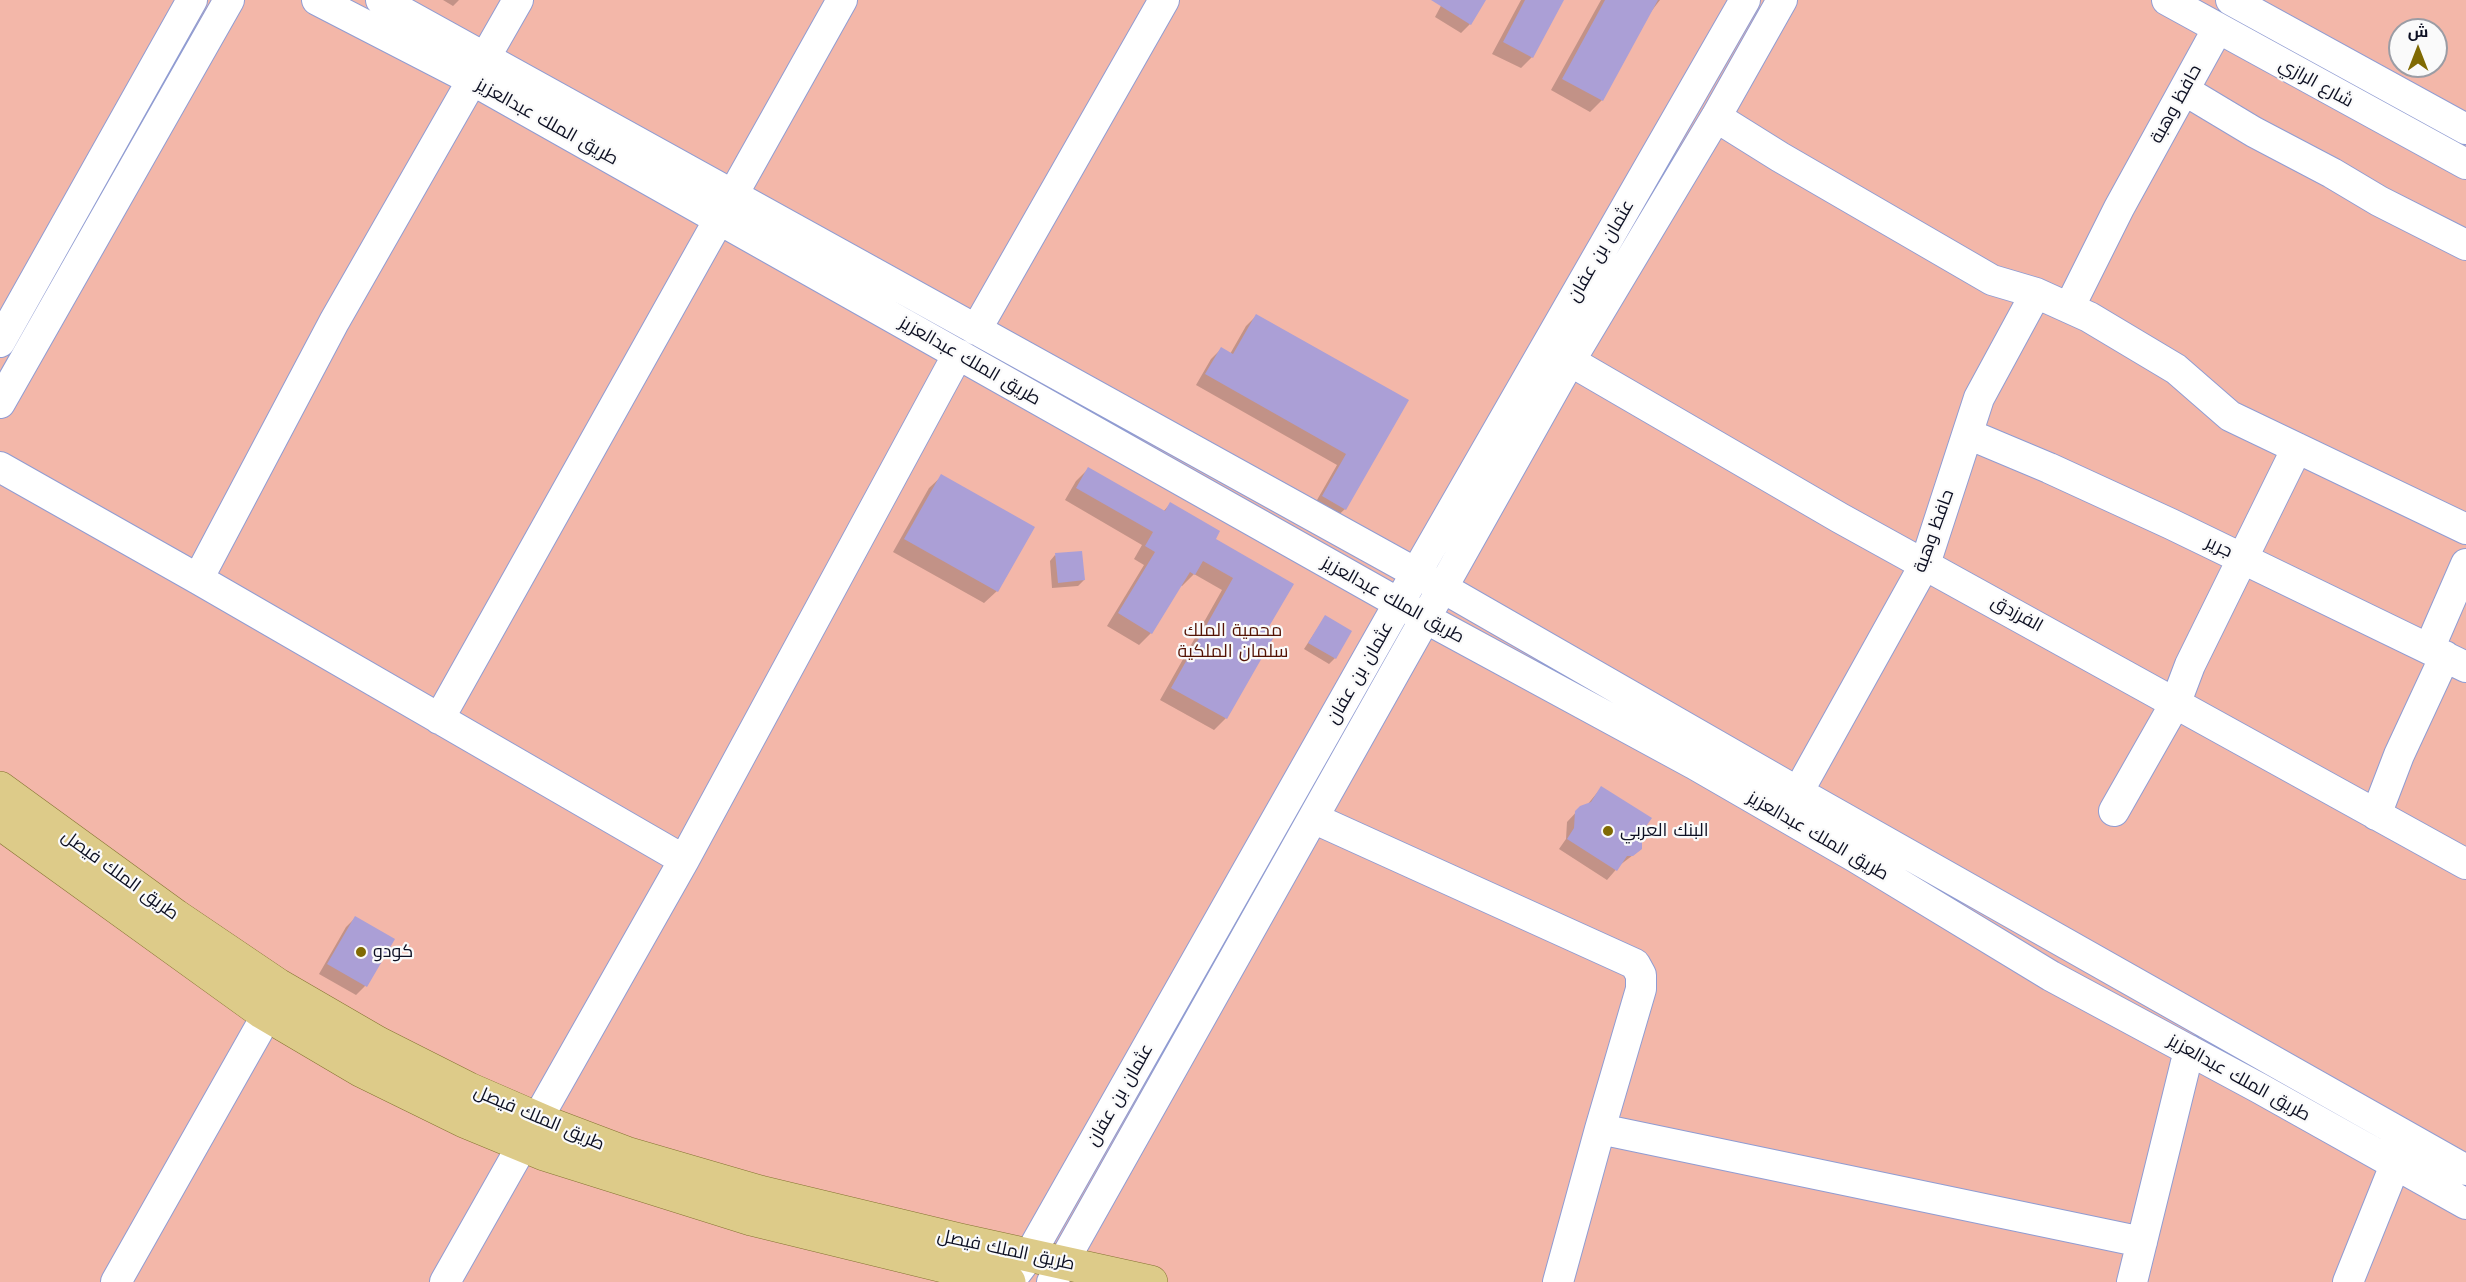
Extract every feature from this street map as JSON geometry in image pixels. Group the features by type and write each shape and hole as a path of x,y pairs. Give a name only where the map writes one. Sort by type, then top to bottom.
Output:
{"main road":[{"name":"طريق الملك فيصل","path":"0,788 176,916 278,985 378,1043 469,1089 530,1132 544,1154 752,1219 1009,1282"},
{"name":"طريق الملك فيصل","path":"0,823 267,1015 362,1071 464,1121 530,1132 627,1153 760,1192 1029,1256 1058,1272 1151,1282"}],"street":[{"path":"0,342 192,0"},
{"path":"0,403 229,0"},
{"name":"طريق الملك عبدالعزيز","path":"317,0 478,69 726,207 975,330 1443,588 2466,1170"},
{"name":"طريق الملك عبدالعزيز","path":"381,0 478,69"},
{"path":"198,579 334,322 518,0"},
{"path":"439,719 842,0"},
{"path":"975,330 1164,0"},
{"name":"عثمان بن عفان","path":"1009,1282 1029,1256 1416,573 1745,0"},
{"name":"عثمان بن عفان","path":"1058,1272 1570,361 1716,117 1782,0"},
{"name":"شارع الرازي","path":"2167,0 2466,164"},
{"name":"شارع الرازي","path":"2231,0 2464,122"},
{"name":"حافظ وهبة","path":"2068,308 2119,208 2217,28"},
{"path":"2184,90 2254,132 2379,201 2466,245"},
{"path":"1716,117 1780,157 1992,280 2036,293 2089,317 2176,369 2230,416 2466,529"},
{"name":"طريق الملك عبدالعزيز","path":"726,207 958,354 1425,618 1694,764 1855,857 2050,975 2466,1204"},
{"name":"حافظ وهبة","path":"1798,792 1925,564 1979,398 2036,293"},
{"path":"445,1282 684,860 958,354"},
{"name":"الفرزدق","path":"1570,361 1840,518 2466,864"},
{"name":"جرير","path":"1968,434 2049,468 2447,657"},
{"path":"2114,811 2176,702 2190,665 2297,448"},
{"path":"0,467 684,860"},
{"path":"2376,814 2399,755 2447,657 2466,564"},
{"path":"1313,818 1635,964 1641,975 1641,989 1558,1282"},
{"path":"116,1282 267,1015"},
{"path":"2132,1282 2189,1050"},
{"path":"1600,1129 2142,1242"},
{"path":"2348,1282 2395,1165"}],"green space":[{"name":"محمية الملك سلمان الملكية","path":"0,0 2466,0 2466,1282 0,1282"}],"building":[{"path":"1431,0 1486,0 1471,25"},
{"path":"1525,0 1564,0 1533,58 1503,42"},
{"path":"1605,0 1658,0 1603,101 1562,79"},
{"path":"1256,314 1409,400 1346,510 1322,496 1346,454 1205,374 1221,347 1233,354"},
{"path":"1088,467 1165,511 1170,502 1220,531 1216,539 1294,584 1267,630 1275,635 1227,719 1171,688 1233,578 1203,561 1195,575 1190,572 1152,634 1118,613 1155,552 1145,546 1153,532 1076,488"},
{"path":"941,474 1035,527 998,592 904,539"},
{"path":"1082,551 1085,580 1058,583 1055,553"},
{"path":"1325,615 1352,631 1336,659 1308,643"},
{"name":"البنك العربي","path":"1601,786 1652,818 1642,832 1642,849 1633,856 1627,856 1617,871 1567,839 1574,828 1575,811 1580,806 1591,802"},
{"name":"كودو","path":"355,916 395,939 367,987 327,964"}],"place":[{"name":"البنك العربي","path":"1608,831"},
{"name":"كودو","path":"361,952"}]}
